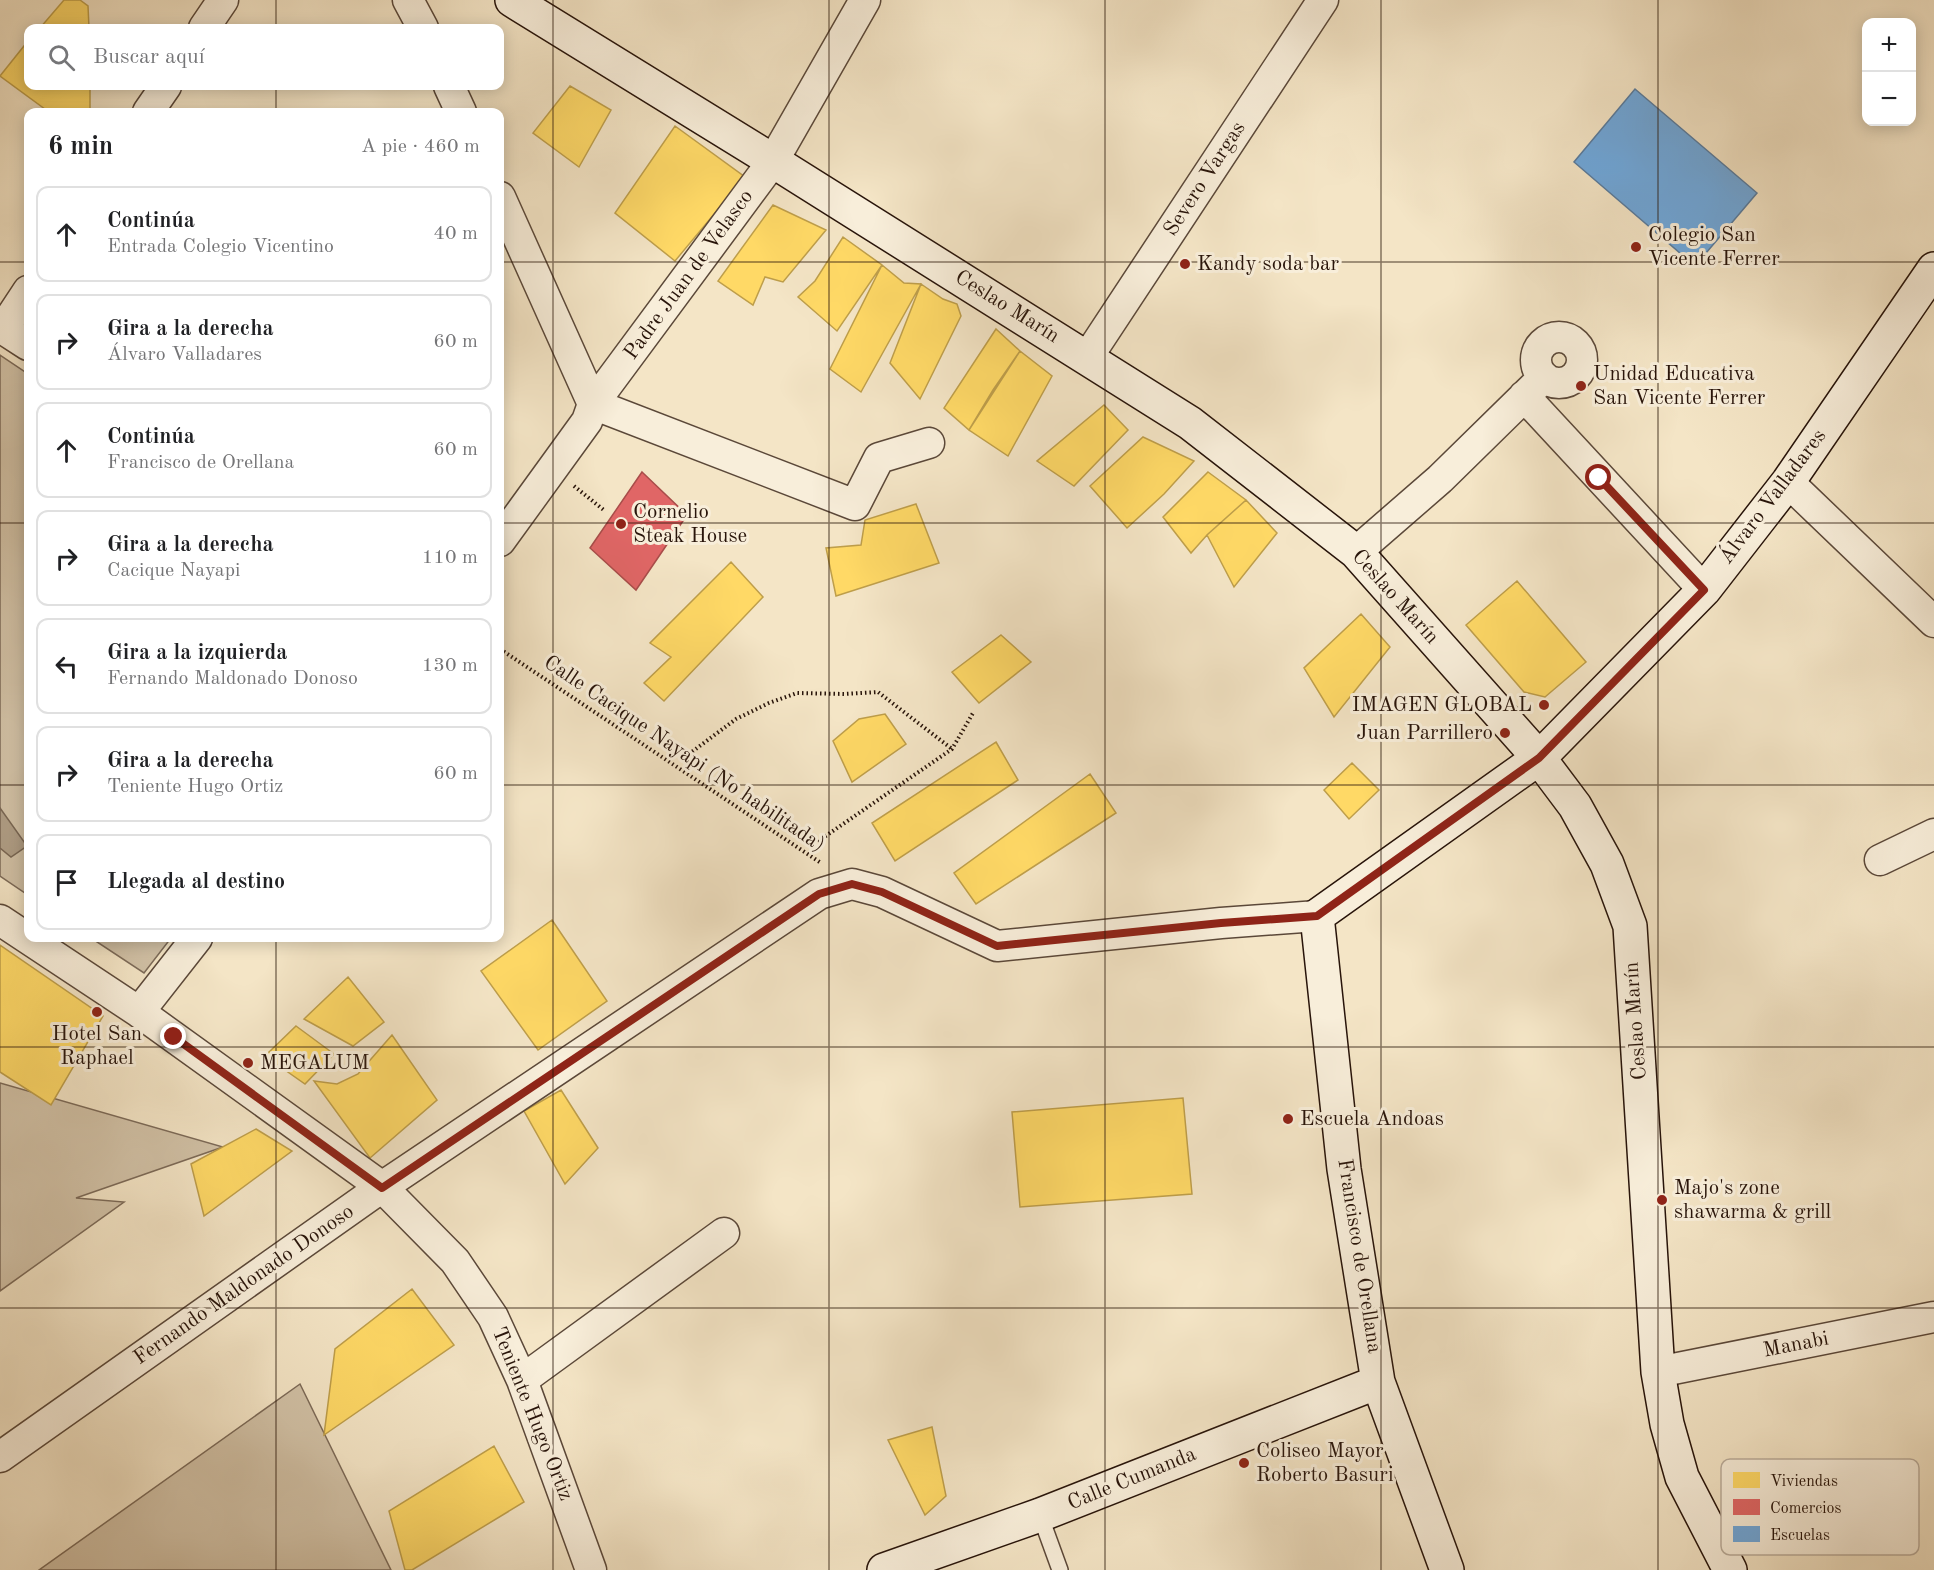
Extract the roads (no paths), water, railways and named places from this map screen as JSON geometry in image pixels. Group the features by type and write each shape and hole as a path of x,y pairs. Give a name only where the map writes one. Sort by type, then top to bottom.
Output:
{"main road":[{"name":"Ceslao Marín","path":"512,0 1190,423 1356,552 1539,758 1575,806 1607,864 1630,926 1658,1372 1667,1424 1682,1477 1721,1553"},
{"name":"Álvaro Valladares","path":"1539,758 1704,590 1788,482 1934,270"},
{"path":"1317,916 1539,758"},
{"name":"Francisco de Orellana","path":"1317,916 1344,1169 1378,1382 1447,1570"},
{"name":"Calle Cumanda","path":"884,1570 1040,1515 1378,1382"},
{"name":"Ceslao Marín","path":"1722,1555 1730,1570"}],"street":[{"path":"207,24 223,0"},
{"path":"408,0 421,24"},
{"name":"Padre Juan de Velasco","path":"504,535 587,421 593,404 773,161 865,0"},
{"name":"Severo Vargas","path":"1087,358 1323,0"},
{"path":"151,108 163,90"},
{"path":"451,90 459,108"},
{"path":"504,206 593,404 855,505 879,458 929,442"},
{"path":"24,297 2,328 24,342"},
{"path":"1356,552 1440,479 1534,386 1704,590"},
{"path":"1788,482 1934,622"},
{"path":"1880,860 1934,834"},
{"name":"Fernando Maldonado Donoso","path":"0,1457 382,1188 819,894 852,884 882,892 997,946 1221,923 1317,916"},
{"name":"Teniente Hugo Ortiz","path":"0,920 24,936"},
{"name":"Teniente Hugo Ortiz","path":"33,942 140,1012 382,1188 455,1261 493,1317 522,1380 591,1570"},
{"path":"140,1012 194,942"},
{"path":"522,1380 724,1233"},
{"name":"Manabi","path":"1658,1372 1934,1317"}],"lane":[{"path":"1040,1515 1060,1570"}],"place":[{"name":"Colegio San Vicente Ferrer","path":"1636,247"},
{"name":"Kandy soda bar","path":"1185,264"},
{"name":"Unidad Educativa San Vicente Ferrer","path":"1581,386"},
{"name":"Cornelio Steak House","path":"621,524"},
{"name":"IMAGEN GLOBAL","path":"1544,705"},
{"name":"Juan Parrillero","path":"1505,733"},
{"name":"Hotel San Raphael","path":"97,1012"},
{"name":"MEGALUM","path":"248,1063"},
{"name":"Escuela Andoas","path":"1288,1119"},
{"name":"Majo's zone shawarma & grill","path":"1662,1200"},
{"name":"Coliseo Mayor Roberto Basuri","path":"1244,1463"}]}
